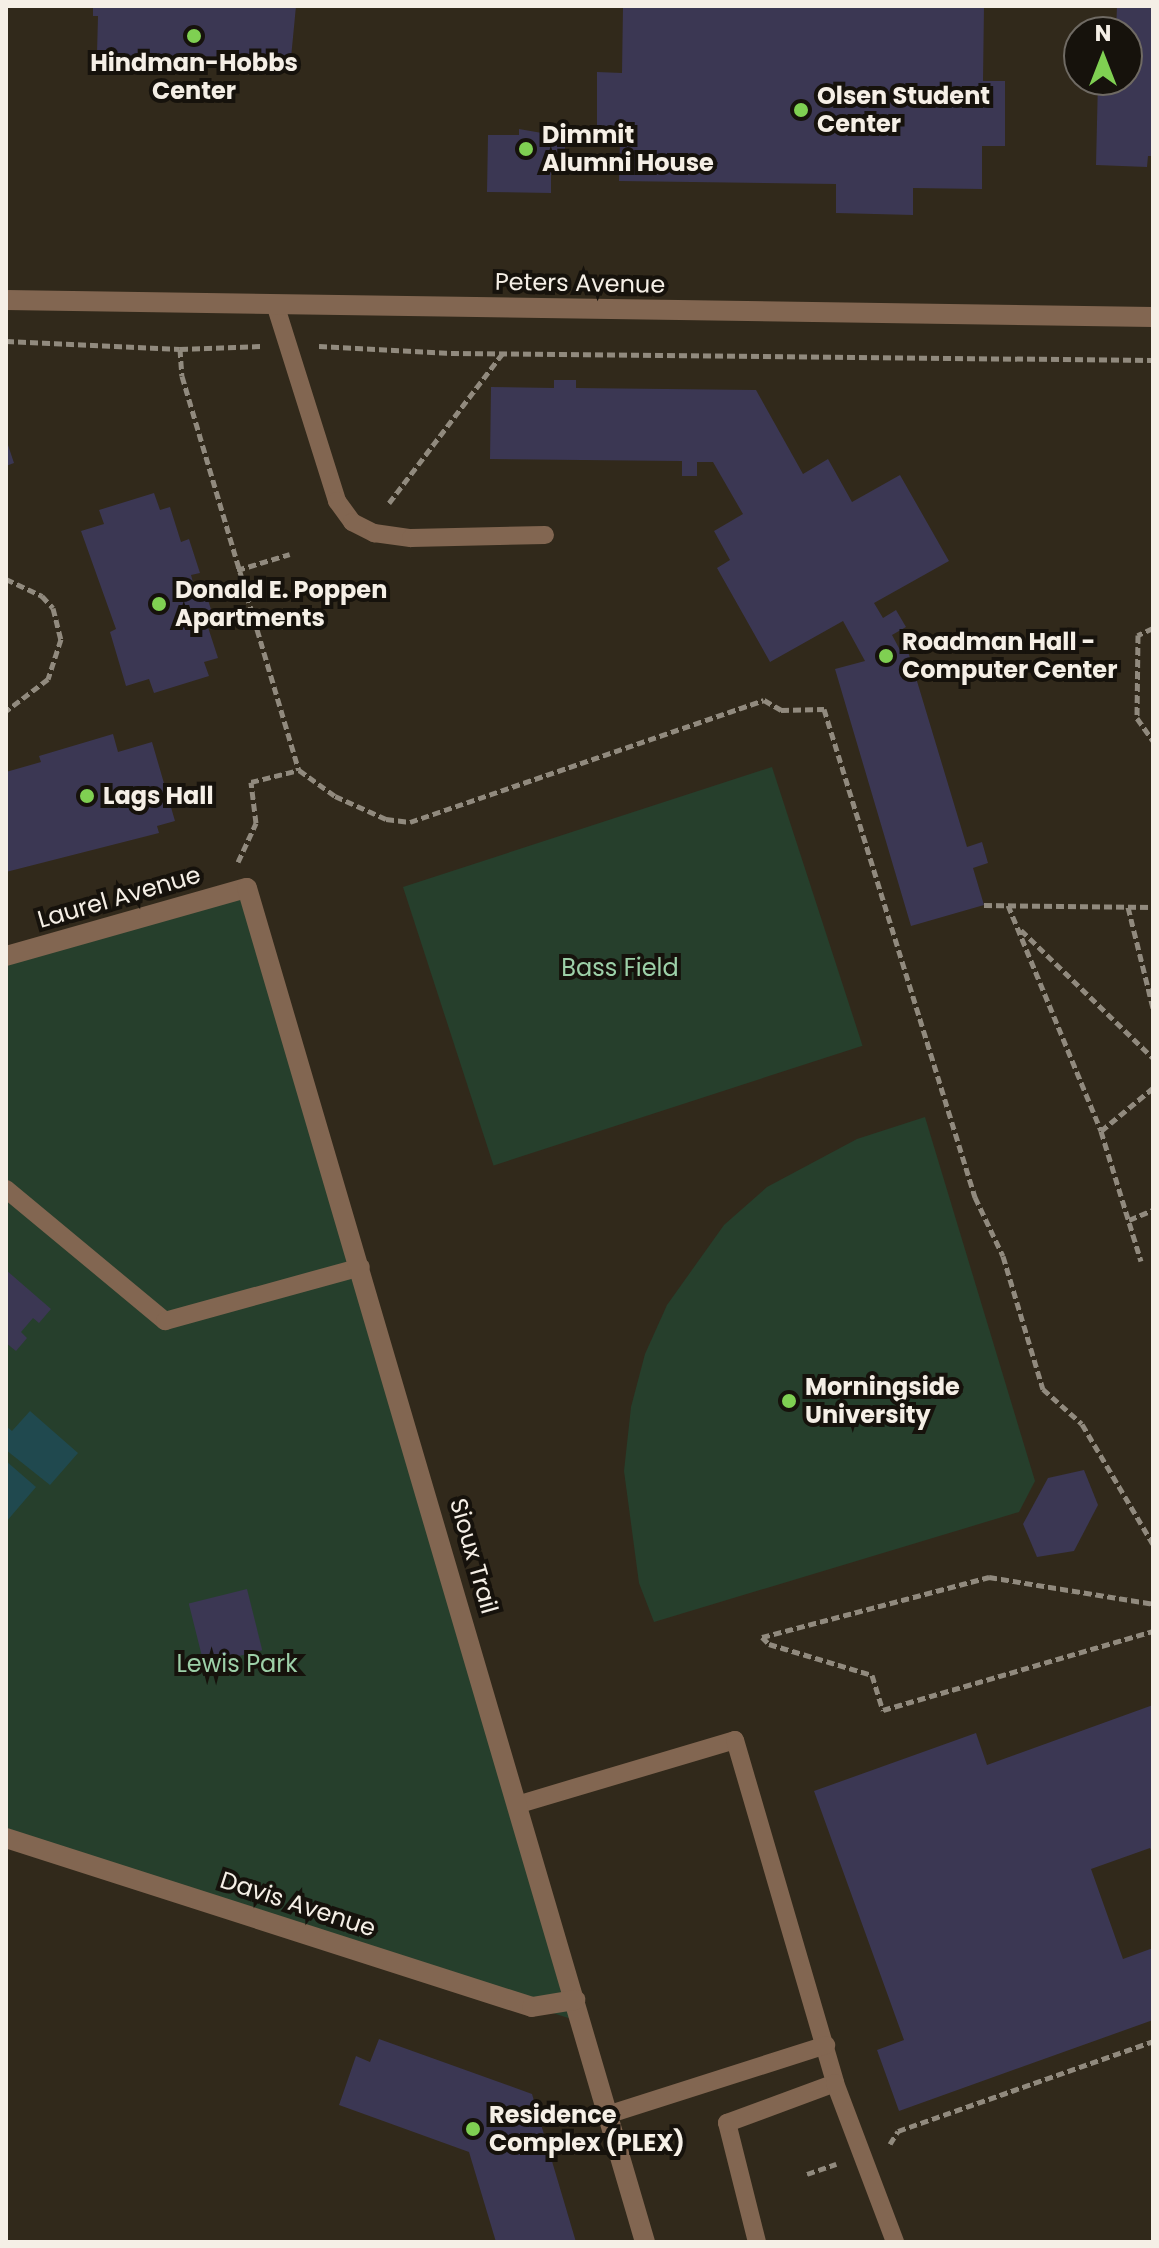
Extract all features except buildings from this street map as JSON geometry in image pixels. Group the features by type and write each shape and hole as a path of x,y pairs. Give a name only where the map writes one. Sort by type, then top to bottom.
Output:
{"street":[{"name":"Peters Avenue","path":"6,300 1153,317"},
{"name":"Laurel Avenue","path":"6,956 247,888"},
{"name":"Sioux Trail","path":"247,888 520,1804 645,2242"},
{"name":"Davis Avenue","path":"6,1838 532,2007 575,2000"}],"lane":[{"path":"275,304 337,501 352,522 374,533 411,538 545,535"},
{"path":"6,1189 165,1321 361,1267"},
{"path":"520,1804 735,1740 835,2083 895,2242"},
{"path":"610,2114 826,2045"},
{"path":"757,2242 727,2123 835,2083"}],"path":[{"path":"6,341 180,349 286,346 502,354 1153,360"},
{"path":"180,349 182,376 237,570 299,770 356,807 410,822 764,700 781,710 824,709 975,1197 1003,1256 1043,1389 1082,1424 1153,1544"},
{"path":"389,503 502,354"},
{"path":"237,570 290,554"},
{"path":"6,579 42,596 53,608 61,639 48,679 6,711"},
{"path":"1153,628 1138,635 1137,718 1153,741"},
{"path":"237,867 256,823 251,782 299,770"},
{"path":"984,905 1153,907"},
{"path":"1008,905 1101,1131 1141,1261"},
{"path":"1128,907 1153,1008"},
{"path":"1018,927 1153,1058"},
{"path":"1101,1131 1153,1088"},
{"path":"1129,1220 1153,1210"},
{"path":"1153,1604 989,1577 762,1637 769,1644 872,1675 883,1710 1153,1631"},
{"path":"890,2144 898,2131 1153,2041"},
{"path":"807,2174 846,2160"}],"green space":[{"name":"Bass Field","path":"772,767 863,1046 494,1166 403,887"},
{"name":"Lewis Park","path":"247,888 584,2023 6,1838 6,956"},
{"path":"925,1117 1035,1481 1019,1512 654,1622 639,1583 624,1471 631,1407 645,1354 667,1305 724,1225 767,1187 857,1139"}],"water":[{"path":"30,1411 78,1453 50,1485 6,1450 6,1426 12,1431"},
{"path":"6,1461 36,1487 6,1522"}],"place":[{"name":"Hindman-Hobbs Center","path":"194,36"},
{"name":"Olsen Student Center","path":"801,110"},
{"name":"Dimmit Alumni House","path":"526,149"},
{"name":"Donald E. Poppen Apartments","path":"159,604"},
{"name":"Roadman Hall - Computer Center","path":"886,656"},
{"name":"Lags Hall","path":"87,796"},
{"name":"Morningside University","path":"789,1401"},
{"name":"Residence Complex (PLEX)","path":"473,2129"}]}
